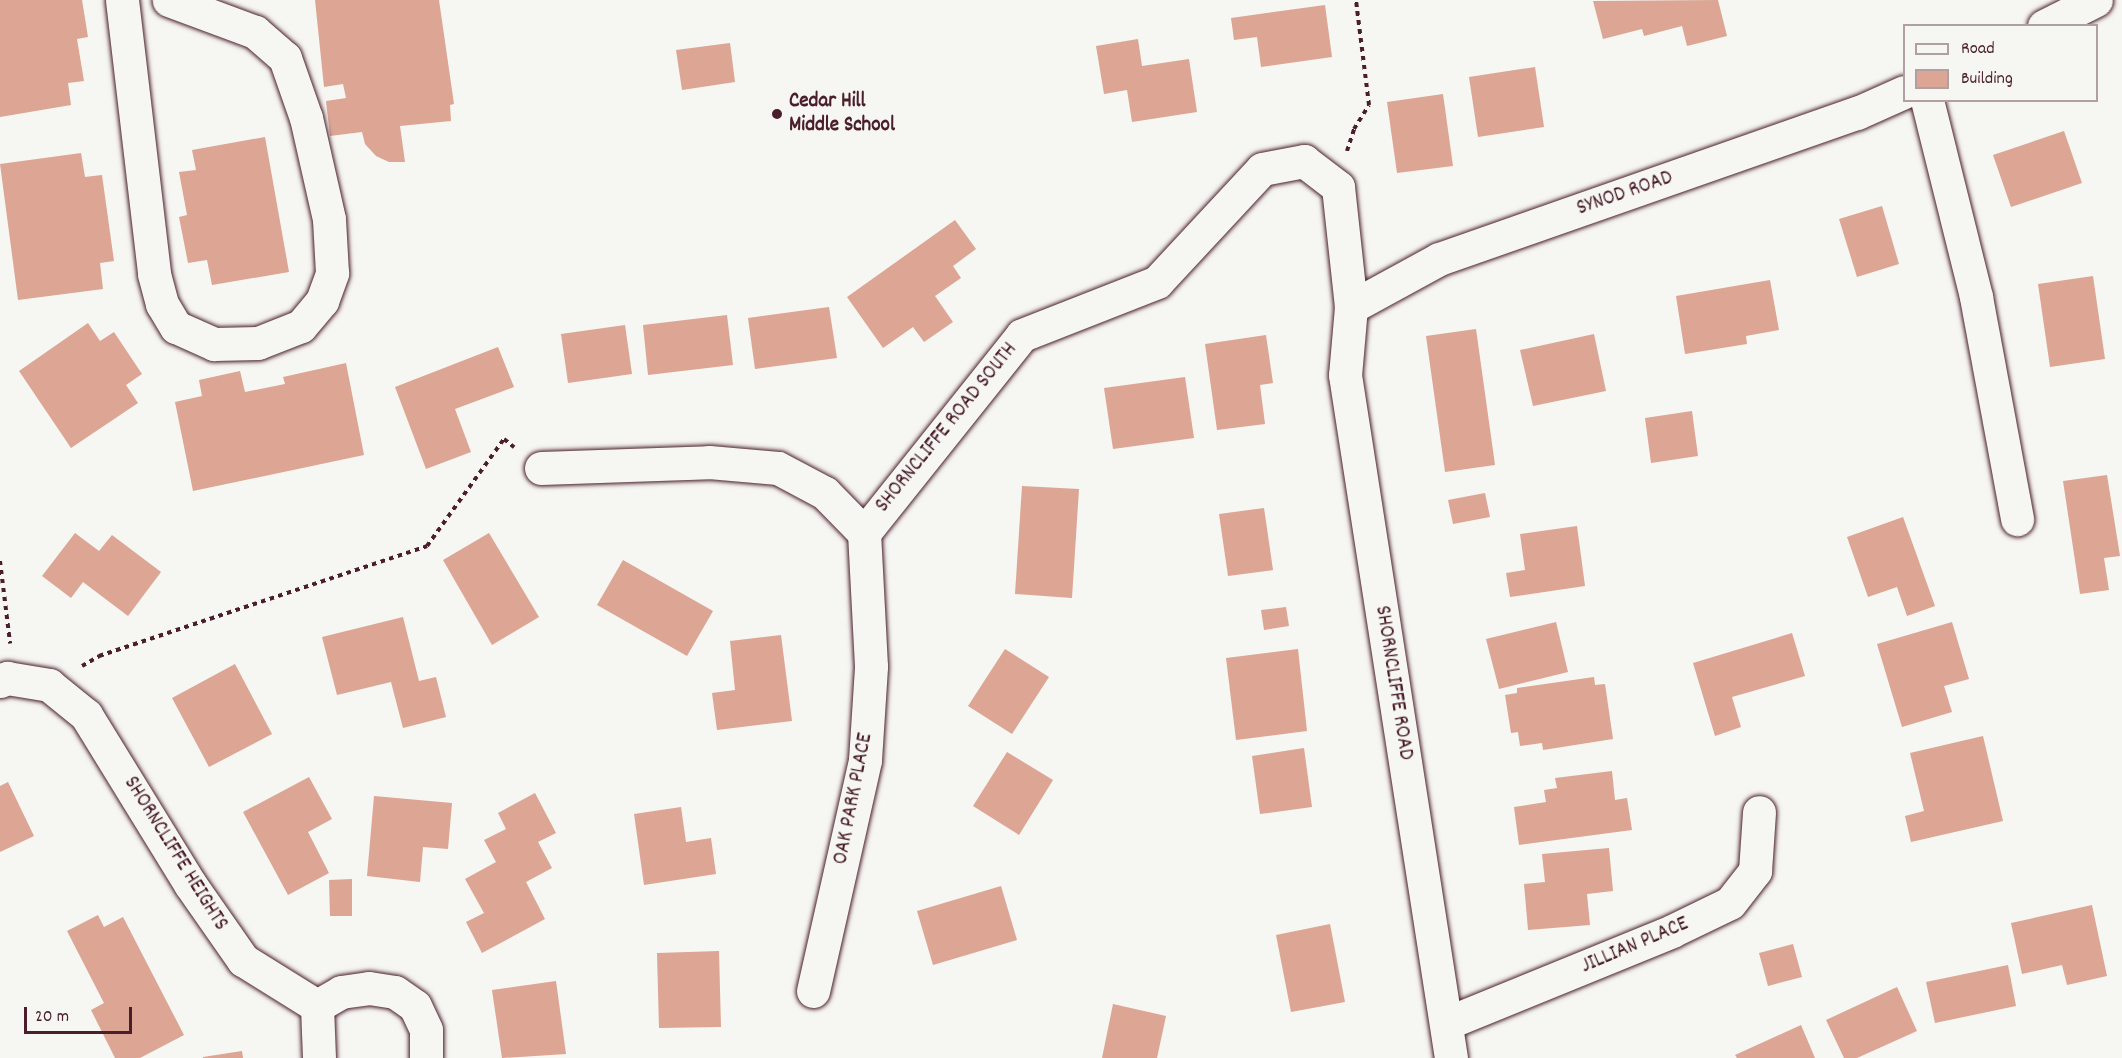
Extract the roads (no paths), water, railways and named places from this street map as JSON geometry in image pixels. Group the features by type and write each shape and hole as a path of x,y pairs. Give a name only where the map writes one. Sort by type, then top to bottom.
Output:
{"street":[{"path":"122,0 154,274 162,304 176,327 214,345 258,343 301,326 322,301 332,273 329,219 306,118 285,58 255,32 169,0"},
{"path":"2048,24 2096,0"},
{"name":"SYNOD ROAD","path":"1351,307 1439,259 1857,113 1903,93"},
{"path":"1927,102 1976,297 2017,519"},
{"name":"SHORNCLIFFE ROAD SOUTH","path":"541,468 709,462 778,468 825,493 864,533 1022,335 1157,282 1262,169 1304,161 1338,187 1351,307"},
{"name":"SHORNCLIFFE ROAD","path":"1351,307 1345,375 1451,1058"},
{"name":"OAK PARK PLACE","path":"813,991 865,760 871,666 864,533"},
{"name":"SHORNCLIFFE HEIGHTS","path":"3,680 49,685 86,714 190,884 243,960 317,1006"},
{"name":"JILLIAN PLACE","path":"1447,1023 1672,932 1730,903 1755,871 1759,812"},
{"path":"319,1058 317,1006 341,992 369,988 395,992 415,1006 426,1030 426,1058"}],"place":[{"name":"Cedar Hill Middle School","path":"777,114"}]}
